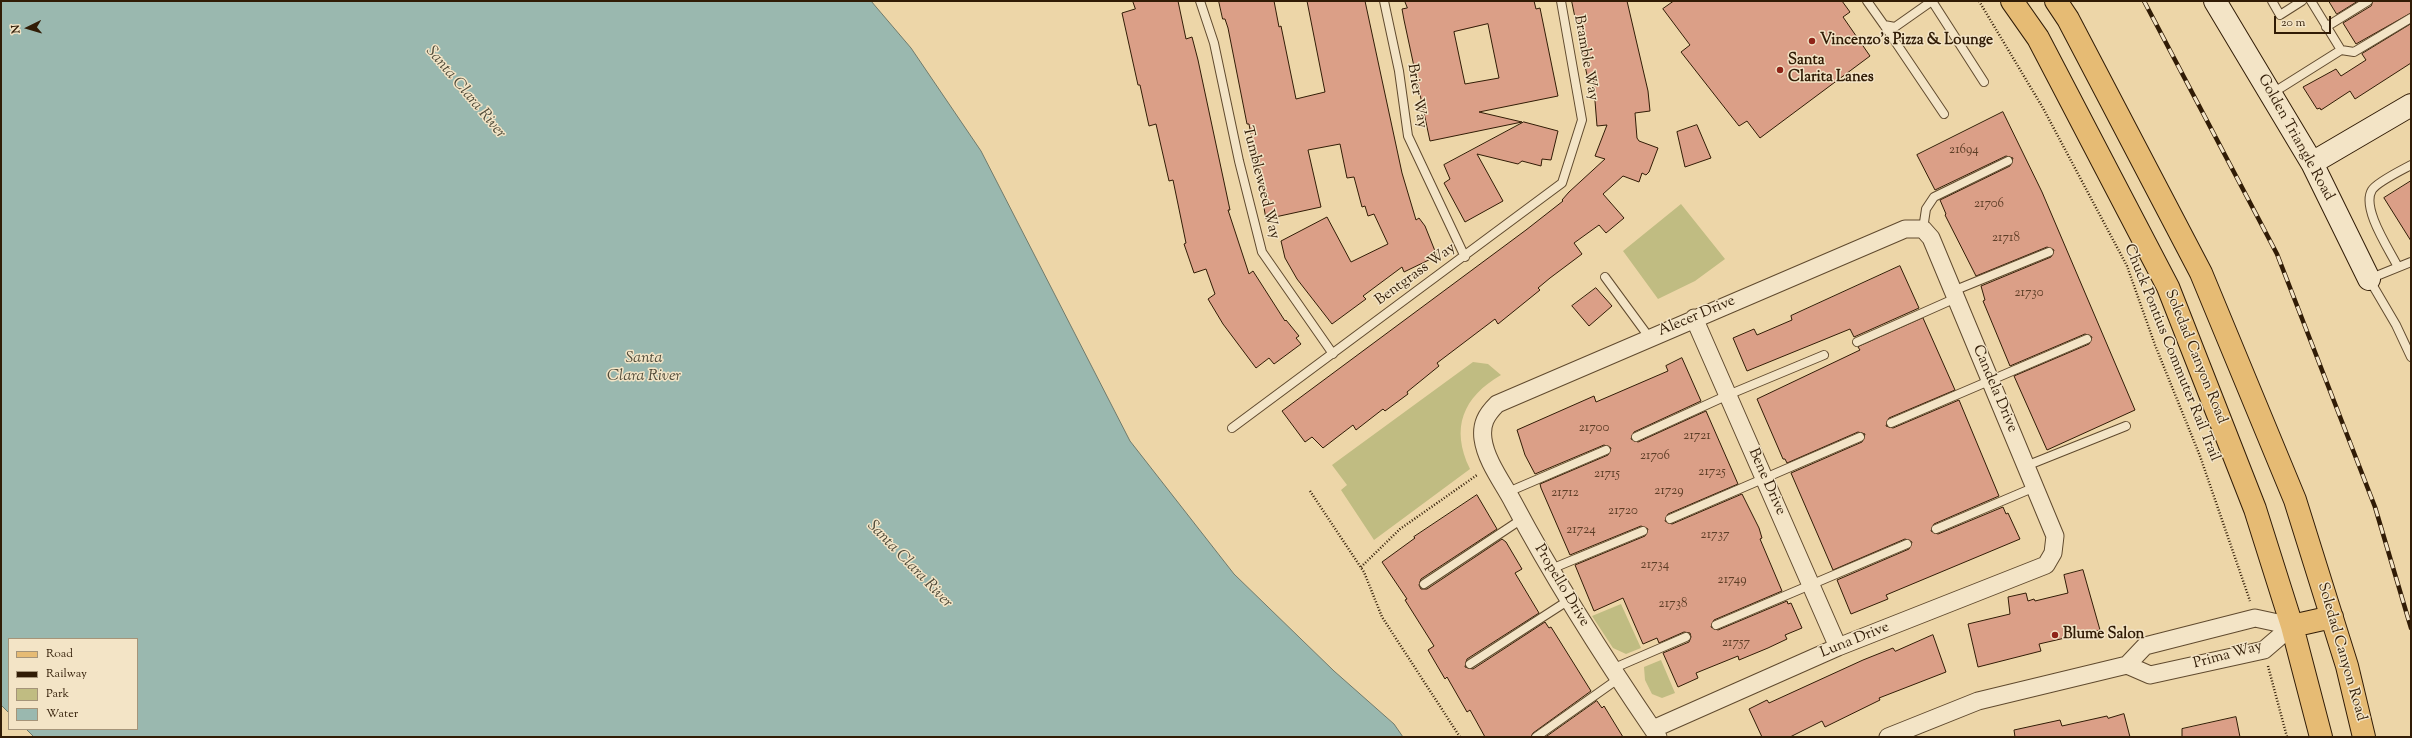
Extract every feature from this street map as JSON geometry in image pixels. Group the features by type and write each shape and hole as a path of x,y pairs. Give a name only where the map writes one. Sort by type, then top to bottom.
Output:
{"main road":[{"name":"Soledad Canyon Road","path":"2012,1 2038,38 2168,287 2255,509 2292,626 2321,737"},
{"name":"Soledad Canyon Road","path":"2056,1 2068,19 2201,273 2295,500 2332,617 2364,737"},
{"path":"2292,626 2332,617"}],"street":[{"name":"Golden Triangle Road","path":"2215,1 2312,162 2369,279"},
{"path":"2312,162 2411,105"},
{"name":"Alecer Drive","path":"1482,426 1488,413 1497,404 1649,337 1905,229 1923,229"},
{"name":"Candela Drive","path":"1923,229 1931,238 2055,536 2053,553"},
{"name":"Bene Drive","path":"1694,318 1838,647"},
{"name":"Propello Drive","path":"1482,426 1483,440 1492,465 1550,569 1615,674 1656,733"},
{"name":"Luna Drive","path":"1656,733 1838,647 2046,565 2053,553"},
{"name":"Prima Way","path":"2255,618 2292,626 2264,650 2150,675 2127,665 2145,646 2255,618"},
{"path":"1888,737 1978,701 2127,665"}],"lane":[{"name":"Tumbleweed Way","path":"1200,1 1214,43 1238,161 1262,252 1333,354"},
{"name":"Brier Way","path":"1384,1 1399,71 1408,136 1465,257"},
{"name":"Bramble Way","path":"1561,1 1582,120"},
{"path":"1867,1 1944,114"},
{"path":"1884,25 1894,27 1932,1 1984,82"},
{"path":"2272,1 2280,15 2302,1"},
{"path":"2311,1 2341,50"},
{"path":"2326,27 2368,1"},
{"path":"2271,94 2341,50 2354,52 2411,18"},
{"name":"Bentgrass Way","path":"1232,428 1465,257 1562,183 1582,120"},
{"path":"1923,229 1926,209 1934,198 2008,161"},
{"path":"2398,267 2376,224 2369,205 2369,198 2373,189 2411,165"},
{"path":"1857,342 1955,294 2048,252"},
{"path":"2411,262 2369,279 2396,325 2411,358"},
{"path":"1606,277 1649,337"},
{"path":"1891,423 2086,338"},
{"path":"1636,437 1728,395 1824,355"},
{"path":"2026,466 2126,426"},
{"path":"1670,519 1860,437"},
{"path":"1508,492 1606,450"},
{"path":"1936,529 2035,488"},
{"path":"1424,584 1522,519"},
{"path":"1550,569 1643,531"},
{"path":"1716,625 1907,544"},
{"path":"1470,664 1569,600"},
{"path":"1536,737 1615,674 1686,637"}],"path":[{"name":"Chuck Pontius Commuter Rail Trail","path":"1979,1 2043,108 2127,266 2155,345 2200,456 2244,579 2255,618"},
{"path":"1361,567 1400,529 1492,465"},
{"path":"1310,491 1361,567 1382,617 1460,737"},
{"path":"2264,650 2287,737"}],"green space":[{"path":"1681,204 1725,259 1695,281 1658,299 1623,251"},
{"path":"1473,362 1488,364 1501,375 1477,393 1469,404 1464,415 1461,427 1461,440 1464,454 1470,469 1374,540 1341,490 1347,485 1332,465"},
{"path":"1621,604 1641,648 1626,654 1613,648 1592,616"},
{"path":"1661,660 1675,693 1662,698 1652,694 1645,680 1644,667"}],"water":[{"name":"Santa Clara River","path":"1,1 871,1 911,48 981,151 1130,441 1234,574 1334,671 1394,724 1403,737 34,737 27,730 138,730 138,638 8,638 8,712 1,705"}],"building":[{"path":"1133,1 1178,1 1186,39 1192,37 1230,210 1228,210 1249,274 1253,271 1285,321 1286,320 1299,336 1296,338 1301,344 1274,364 1269,358 1256,368 1223,324 1208,299 1215,294 1206,269 1194,273 1184,244 1186,243 1173,180 1169,181 1156,124 1149,126 1140,85 1138,85 1122,13 1135,9"},
{"path":"1219,1 1274,1 1279,27 1281,26 1296,99 1325,92 1307,1 1365,1 1402,173 1416,220 1419,218 1425,226 1437,256 1404,272 1402,267 1363,296 1366,299 1332,324 1297,279 1285,258 1281,241 1327,217 1351,262 1388,244 1374,214 1368,216 1365,206 1362,207 1354,177 1347,178 1340,144 1308,150 1321,207 1266,219 1249,124 1247,124 1228,28 1225,19 1223,19"},
{"path":"1405,1 1534,1 1536,9 1540,8 1558,96 1479,112 1522,122 1430,141 1402,9 1407,8","holes":["1488,24 1499,78 1465,84 1454,32"]},
{"path":"1572,1 1627,1 1648,91 1650,111 1635,113 1637,138 1639,141 1658,148 1649,172 1646,175 1642,173 1639,182 1623,176 1603,194 1624,218 1606,233 1599,225 1574,243 1582,254 1538,288 1540,290 1498,324 1495,319 1437,363 1439,366 1407,392 1408,394 1385,411 1383,409 1356,430 1353,425 1323,448 1312,437 1305,442 1282,411 1526,230 1563,201 1562,200 1569,192 1605,159 1595,156 1607,125 1597,126 1593,76 1588,78"},
{"name":"Santa Clarita Lanes","path":"1674,1 1842,1 1850,12 1843,17 1870,56 1760,138 1747,121 1739,126 1681,52 1690,45 1663,9"},
{"path":"2329,1 2358,1 2337,14"},
{"path":"2373,1 2411,1 2411,13 2356,44 2343,23 2371,6"},
{"path":"2411,24 2411,63 2355,99 2350,91 2321,110 2320,108 2317,109 2303,87 2336,69 2341,76 2366,60 2362,54"},
{"path":"2003,112 2042,192 2135,410 2047,450 2014,376 2089,344 2092,337 2085,334 2010,366 1983,301 1985,300 1981,286 2051,257 2054,250 2047,247 1976,276 1945,215 1946,214 1940,200 2010,166 2013,158 2006,156 1935,190 1917,155"},
{"path":"1524,122 1558,131 1551,160 1542,159 1541,166 1522,161 1518,164 1477,154 1503,201 1465,222 1444,183 1450,179 1444,165"},
{"path":"1697,125 1711,158 1685,167 1677,132"},
{"path":"2411,181 2411,241 2384,198"},
{"path":"1900,266 1919,308 1854,337 1850,329 1747,371 1733,338 1754,329 1757,335 1792,320 1791,316"},
{"path":"1596,288 1612,306 1589,326 1572,306"},
{"path":"1923,318 1955,390 1889,418 1886,426 1893,428 1959,400 1999,496 1934,524 1931,531 1938,534 2003,507 2006,514 2008,513 2020,539 1886,595 1888,599 1851,614 1837,580 1909,549 1912,542 1905,539 1833,570 1791,473 1862,442 1865,434 1858,432 1787,463 1785,459 1783,459 1757,399 1860,350 1858,347"},
{"path":"1682,358 1701,401 1634,432 1631,439 1638,442 1706,411 1738,484 1668,514 1665,521 1672,524 1742,494 1759,528 1762,538 1760,539 1782,591 1714,620 1711,627 1718,630 1787,601 1788,604 1791,603 1802,628 1785,635 1787,639 1768,648 1739,660 1738,656 1696,673 1698,678 1678,687 1663,653 1689,642 1691,637 1690,633 1684,632 1659,643 1657,638 1643,644 1623,598 1594,611 1575,565 1645,536 1648,529 1641,526 1570,555 1541,488 1540,484 1608,455 1611,448 1604,445 1535,474 1525,455 1517,430 1594,396 1596,402 1668,371 1666,366"},
{"path":"1477,495 1497,529 1421,579 1419,585 1421,589 1427,589 1502,539 1506,542 1522,569 1515,573 1539,613 1467,659 1465,667 1473,669 1545,622 1549,628 1551,627 1591,691 1533,733 1531,737 1485,737 1470,710 1467,712 1447,677 1445,679 1428,650 1434,646 1405,600 1407,599 1382,562 1415,538 1414,537"},
{"path":"2083,570 2100,630 2039,644 2041,651 1978,667 1968,624 2010,614 2008,597 2026,593 2028,601 2034,599 2035,601 2068,593 2064,575"},
{"path":"1933,635 1946,672 1879,698 1880,700 1825,727 1822,721 1790,737 1762,737 1749,709 1767,700 1769,703 1863,660 1893,648 1895,651"},
{"path":"1597,701 1602,708 1604,706 1623,737 1546,737"},
{"path":"2124,714 2130,737 2015,737 2014,730 2060,720 2062,726 2107,716 2108,718"},
{"path":"2236,717 2240,737 2182,737 2182,729"}],"railway":[{"path":"2144,1 2277,254 2375,507 2411,628"}],"place":[{"name":"Vincenzo's Pizza & Lounge","path":"1812,41"},
{"name":"Santa Clarita Lanes","path":"1780,70"},
{"name":"Blume Salon","path":"2055,635"}]}
